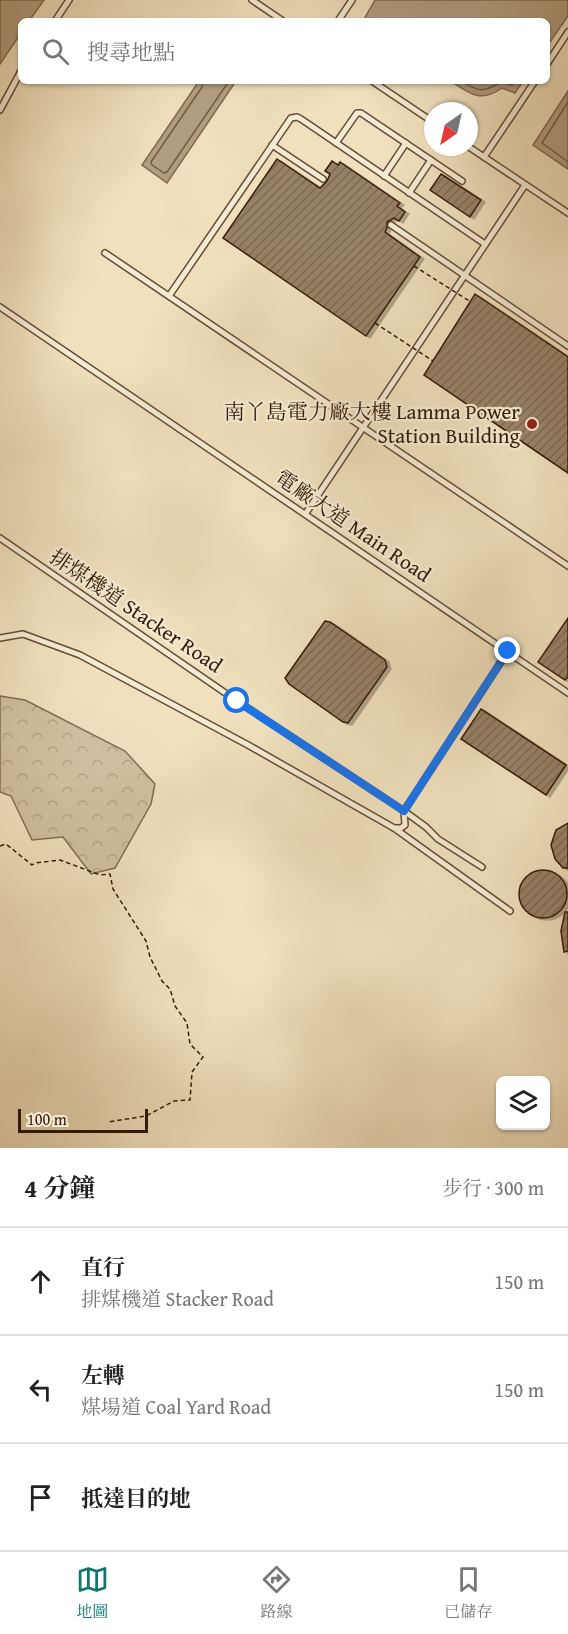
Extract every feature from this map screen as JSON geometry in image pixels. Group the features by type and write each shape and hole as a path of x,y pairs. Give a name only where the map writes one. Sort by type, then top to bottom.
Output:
{"lane":[{"path":"57,18 69,0"},
{"path":"252,0 279,18"},
{"path":"340,18 352,0"},
{"path":"550,59 568,32"},
{"path":"0,110 18,77"},
{"path":"376,84 424,116"},
{"path":"484,157 533,84"},
{"path":"336,143 358,112 462,181"},
{"path":"169,296 291,118 297,117 485,244"},
{"path":"384,176 406,143"},
{"path":"272,145 323,179"},
{"path":"478,153 568,213"},
{"path":"409,193 431,160"},
{"path":"306,513 525,184"},
{"path":"392,225 568,346"},
{"path":"105,253 568,566"},
{"name":"電廠大道 Main Road","path":"0,307 568,693"},
{"name":"排煤機道 Stacker Road","path":"0,538 237,701 404,811 438,839 482,867"},
{"path":"0,638 23,634 80,655 248,745 394,828 510,911"},
{"path":"394,828 401,828 405,825 404,811 508,651"}],"path":[{"path":"414,266 471,302"},
{"path":"375,323 433,361"},
{"path":"0,846 6,844 32,865 60,860 100,875 110,874 113,889 146,941 150,957 162,981 170,989 175,1006 187,1023 190,1044 203,1057 192,1072 190,1100 174,1101 146,1116 108,1122"}],"green space":[{"path":"0,696 25,700 125,751 155,784 151,804 115,868 91,874 63,837 32,840 11,796 0,792"}],"water":[{"path":"0,0 44,0 31,18 18,18 18,37 0,64"},
{"path":"375,0 568,0 568,16 550,42 550,18 365,18"},
{"path":"197,84 234,84 167,183 142,165"},
{"path":"456,84 521,84 515,93 502,88 495,93 482,96 470,93"},
{"path":"568,91 568,169 533,145"}],"building":[{"path":"277,159 320,188 327,181 330,174 325,171 332,161 338,165 340,162 400,203 397,206 405,212 399,221 394,218 387,222 385,232 420,257 366,336 223,238"},
{"path":"441,174 481,200 470,217 430,190"},
{"name":"南丫島電力廠大樓 Lamma Power Station Building","path":"475,294 568,357 568,473 424,375"},
{"path":"568,618 568,677 565,680 538,662"},
{"path":"325,621 330,622 385,660 387,667 348,723 343,722 289,684 285,678"},
{"path":"481,709 566,765 546,795 461,739"},
{"path":"568,823 568,868 563,868 555,859 551,845 556,830"},
{"path":"543,870 560,877 567,894 560,911 543,918 526,911 519,894 526,877"},
{"path":"565,912 568,912 568,951 564,952 561,931"}],"place":[{"name":"南丫島電力廠大樓 Lamma Power Station Building","path":"532,424"}],"route":[{"path":"237,701 404,811 508,651"}]}
